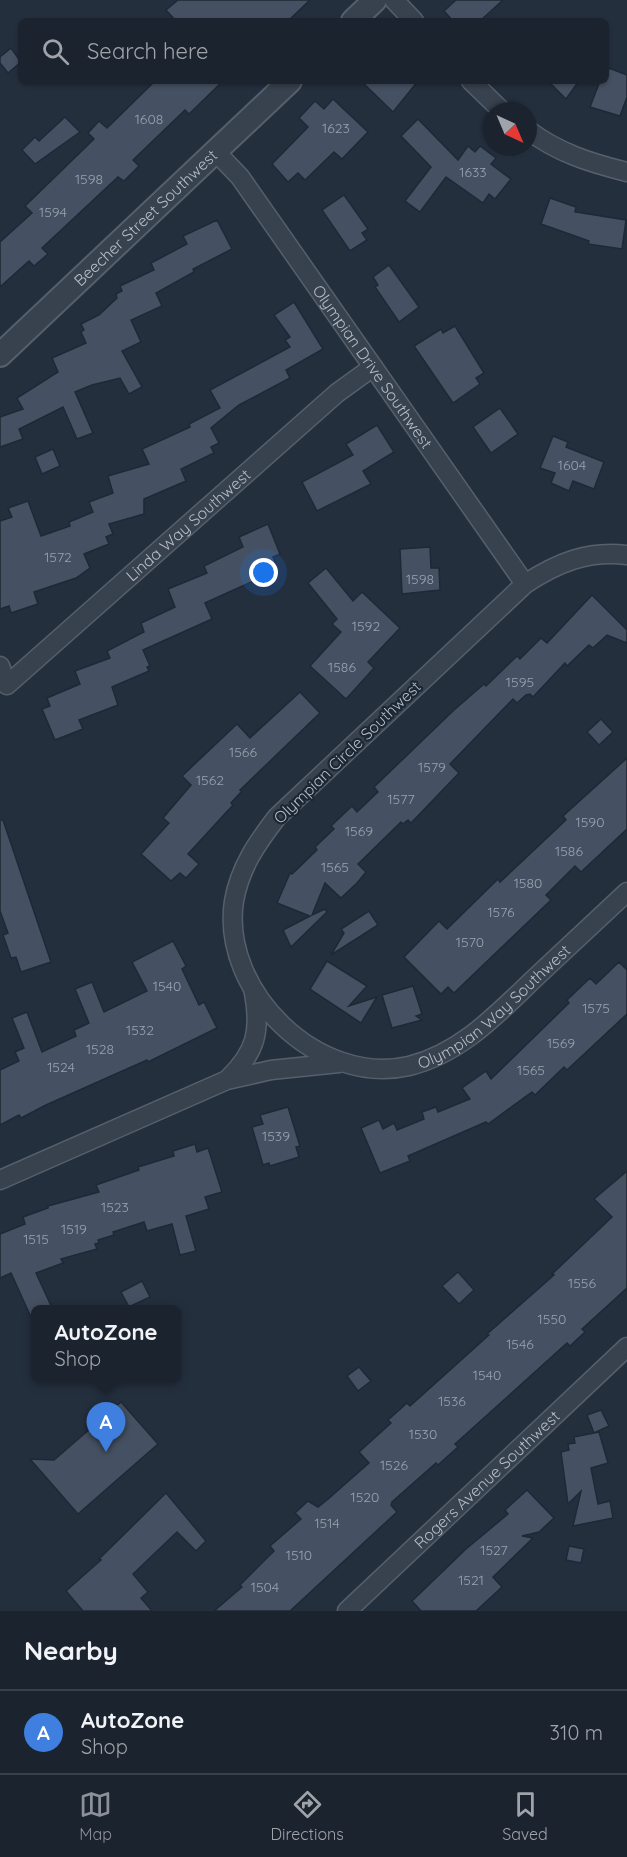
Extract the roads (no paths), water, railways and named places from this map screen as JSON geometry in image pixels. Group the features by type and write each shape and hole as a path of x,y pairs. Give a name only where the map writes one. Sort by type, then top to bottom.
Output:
{"street":[{"path":"356,18 375,0"},
{"path":"394,0 411,18"},
{"name":"Beecher Street Southwest","path":"0,355 287,84"},
{"path":"474,84 493,102"},
{"path":"537,137 548,145 587,162 627,172"},
{"name":"Olympian Drive Southwest","path":"216,152 240,177 525,584"},
{"name":"Linda Way Southwest","path":"0,666 7,685 337,393 373,367"},
{"name":"Olympian Circle Southwest","path":"301,1040 275,1017 254,993 236,952 234,902 249,854 277,817 525,584 549,568 579,557 611,553 627,555"},
{"name":"Olympian Way Southwest","path":"0,1180 227,1080 271,1070 339,1063 362,1068 408,1066 448,1052 478,1031 627,892"},
{"name":"Olympian Way Southwest","path":"227,1080 244,1061 257,1032 254,993"},
{"name":"Olympian Way Southwest","path":"301,1040 339,1063"},
{"name":"Rogers Avenue Southwest","path":"347,1611 627,1347"}],"place":[{"name":"AutoZone","path":"106,1452"}]}
